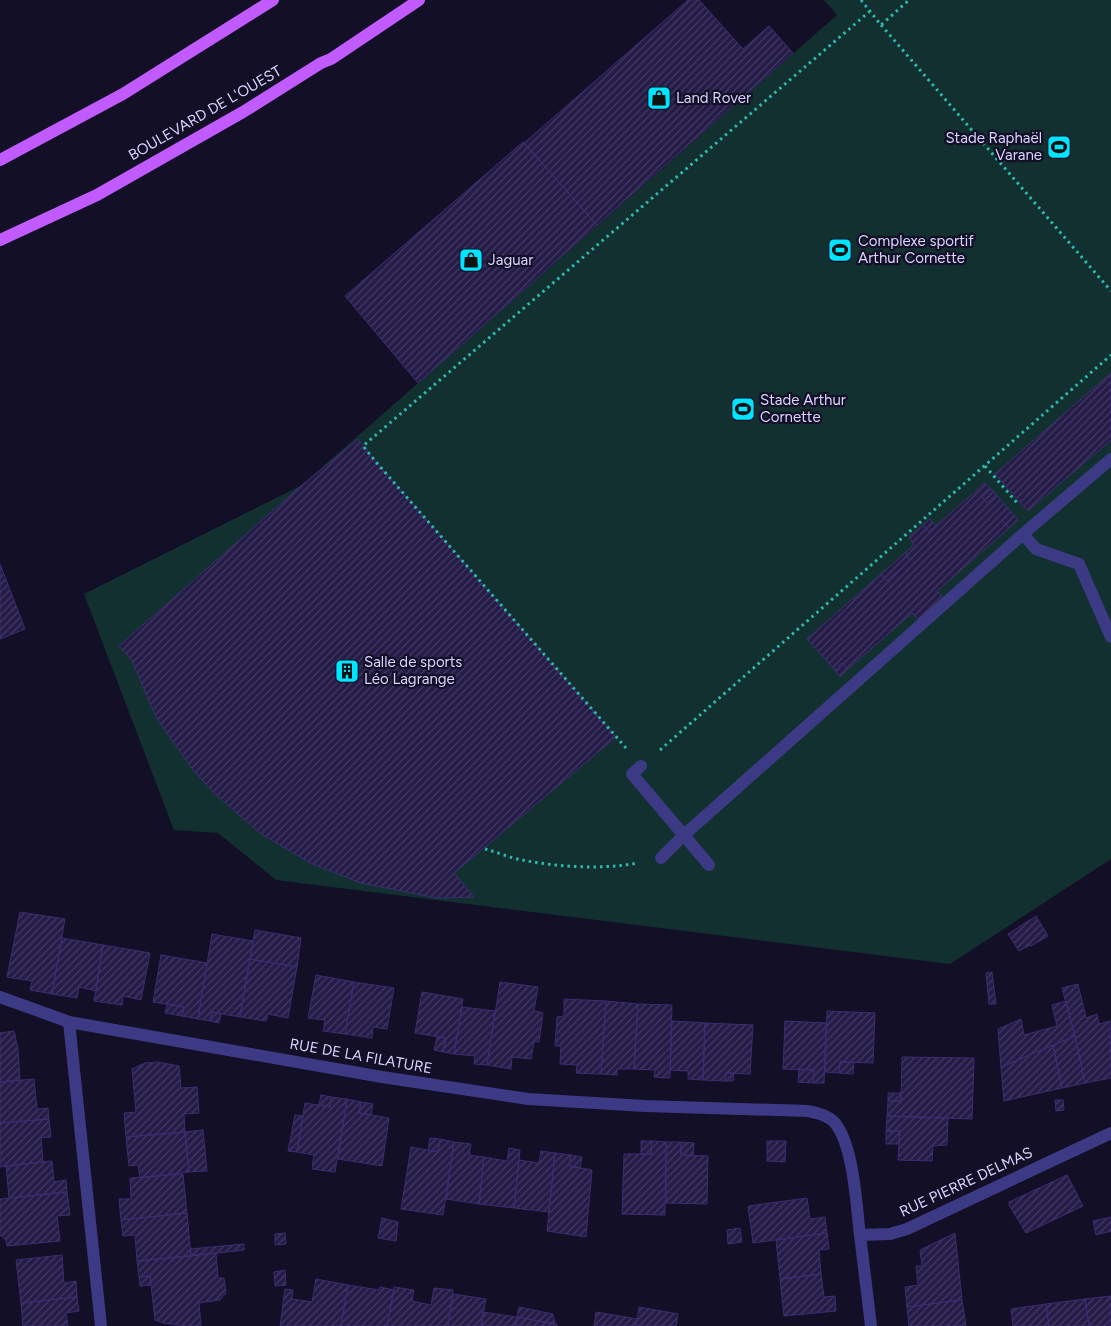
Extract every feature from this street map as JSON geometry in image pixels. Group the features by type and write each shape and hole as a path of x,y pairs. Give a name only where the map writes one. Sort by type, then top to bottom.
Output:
{"main road":[{"path":"0,160 123,94 273,0"},
{"name":"BOULEVARD DE L'OUEST","path":"0,240 97,194 243,112 321,62 331,59 418,0"}],"street":[{"path":"661,858 684,834 1111,459"},
{"path":"1024,534 1036,549 1079,564 1111,638"},
{"path":"642,766 632,774 709,865"},
{"name":"RUE DE LA FILATURE","path":"0,997 69,1022 382,1077 528,1099 645,1106 808,1111 821,1114 834,1122 848,1150 860,1235"},
{"path":"69,1022 101,1326"},
{"name":"RUE PIERRE DELMAS","path":"860,1235 890,1234 907,1229 1111,1133"},
{"path":"860,1235 871,1326"}],"path":[{"path":"860,0 1111,291"},
{"path":"881,25 909,0"},
{"path":"870,12 363,446 642,766 1111,356"},
{"path":"985,466 1035,524"},
{"path":"485,848 521,860 569,866 622,866 661,858"}],"green space":[{"name":"Complexe sportif Arthur Cornette","path":"824,0 1111,0 1111,859 950,964 276,880 218,833 174,830 84,594 302,485 837,15"}],"building":[{"name":"Land Rover","path":"688,0 699,0 743,49 769,26 793,53 597,225 524,143"},
{"name":"Jaguar","path":"523,142 597,225 418,383 345,296"},
{"path":"1111,373 1111,440 1028,511 995,474"},
{"name":"Salle de sports Léo Lagrange","path":"358,439 616,737 454,873 474,897 437,898 361,883 310,863 260,833 214,793 193,770 158,720 132,660 119,646 302,485"},
{"path":"985,483 991,489 982,497 987,503 996,494 1011,512 1002,520 1009,528 937,591 945,601 921,622 912,613 848,669 842,663 835,670 807,639 881,574 887,581 910,560 905,553 914,545 909,537 923,525 929,532"},
{"path":"991,489 996,494 987,503 982,497"},
{"path":"1011,512 1018,520 1009,528 1002,520"},
{"path":"930,519 936,526 929,532 923,525"},
{"path":"905,553 910,560 887,581 881,574"},
{"path":"0,564 25,629 0,639"},
{"path":"842,663 848,669 840,677 835,670"},
{"path":"20,912 65,919 52,994 30,990 32,981 7,977"},
{"path":"1036,916 1048,936 1019,951 1008,934"},
{"path":"255,930 301,938 297,967 250,959"},
{"path":"212,934 253,941 240,1017 212,1012 210,1021 198,1019"},
{"path":"62,938 103,945 96,991 79,987 77,998 52,994"},
{"path":"103,945 150,953 141,1000 123,996 122,1005 94,1001"},
{"path":"161,955 207,963 198,1019 182,1016 184,1007 153,1002"},
{"path":"250,959 297,967 288,1018 268,1014 266,1021 240,1017"},
{"path":"992,972 996,1004 989,1004 986,973"},
{"path":"316,975 354,982 345,1034 323,1031 325,1020 308,1018"},
{"path":"354,982 394,988 387,1029 373,1027 372,1038 345,1034"},
{"path":"500,982 538,987 534,1011 543,1013 539,1042 534,1042 531,1059 512,1057 511,1069 487,1065"},
{"path":"1078,984 1086,1018 1097,1014 1099,1024 1110,1021 1111,1078 1085,1083 1062,988"},
{"path":"422,992 463,999 454,1054 443,1052 446,1038 415,1033"},
{"path":"564,999 606,1001 601,1074 576,1073 577,1065 560,1064 561,1046 555,1046 557,1017 564,1016"},
{"path":"606,1001 638,1004 634,1069 617,1069 617,1075 601,1074"},
{"path":"1066,1001 1075,1036 1001,1067 998,1029 1021,1019 1024,1035 1057,1026 1052,1005"},
{"path":"167,1004 184,1007 182,1016 165,1013"},
{"path":"638,1004 672,1005 670,1078 654,1077 655,1070 634,1069"},
{"path":"462,1007 495,1011 487,1065 474,1064 475,1056 454,1054"},
{"path":"827,1011 875,1013 873,1063 840,1062 839,1073 825,1072"},
{"path":"212,1012 221,1014 219,1023 210,1021"},
{"path":"672,1021 705,1023 703,1080 688,1079 688,1071 670,1070"},
{"path":"785,1021 826,1023 824,1083 813,1083 814,1070 783,1069"},
{"path":"705,1023 753,1025 750,1074 726,1073 725,1081 703,1080"},
{"path":"14,1031 18,1049 20,1080 0,1082 0,1033"},
{"path":"1075,1036 1085,1083 1062,1088 1053,1045"},
{"path":"437,1037 446,1038 443,1052 434,1050"},
{"path":"1053,1045 1062,1088 1004,1101 1001,1067"},
{"path":"902,1057 974,1058 972,1119 887,1116 888,1101 901,1101"},
{"path":"158,1062 179,1066 181,1088 197,1087 199,1113 184,1114 185,1132 126,1137 124,1113 136,1112 132,1069 145,1063"},
{"path":"840,1062 854,1062 853,1074 839,1073"},
{"path":"799,1069 814,1070 813,1083 798,1082"},
{"path":"726,1073 734,1073 733,1081 725,1081"},
{"path":"34,1079 37,1109 48,1108 49,1119 0,1123 0,1082"},
{"path":"888,1093 901,1093 901,1101 888,1101"},
{"path":"321,1095 331,1097 330,1107 319,1105"},
{"path":"331,1097 347,1099 335,1172 312,1169 314,1155 297,1152 305,1103 330,1107"},
{"path":"347,1099 361,1102 359,1113 389,1118 382,1166 338,1159"},
{"path":"1055,1100 1063,1100 1064,1110 1056,1111"},
{"path":"361,1102 373,1104 371,1115 359,1113"},
{"path":"295,1115 303,1116 297,1152 288,1151"},
{"path":"887,1116 948,1118 947,1145 933,1146 932,1161 898,1160 900,1131 886,1131"},
{"path":"49,1119 51,1137 41,1138 43,1162 0,1167 0,1123"},
{"path":"203,1130 207,1171 189,1172 185,1132"},
{"path":"886,1131 900,1131 899,1144 886,1144"},
{"path":"185,1132 189,1172 140,1178 138,1165 129,1166 126,1137"},
{"path":"430,1138 440,1139 438,1152 428,1150"},
{"path":"440,1139 454,1142 443,1215 401,1209 411,1147 438,1152"},
{"path":"641,1141 652,1141 651,1154 641,1154"},
{"path":"652,1141 666,1142 665,1215 622,1214 624,1154 651,1154"},
{"path":"767,1141 786,1141 785,1162 767,1161"},
{"path":"454,1142 471,1144 469,1155 484,1157 479,1204 446,1199"},
{"path":"666,1142 681,1142 681,1155 708,1156 707,1204 666,1203"},
{"path":"681,1142 694,1143 693,1156 681,1155"},
{"path":"509,1148 520,1150 514,1208 479,1204 484,1157 507,1161"},
{"path":"541,1151 555,1153 549,1212 514,1208 519,1160 539,1163"},
{"path":"555,1153 571,1155 569,1166 592,1170 586,1237 547,1231"},
{"path":"571,1155 582,1157 580,1168 569,1166"},
{"path":"52,1161 54,1182 66,1180 67,1192 9,1198 6,1166"},
{"path":"183,1174 187,1213 121,1220 119,1199 131,1199 130,1178"},
{"path":"1067,1175 1083,1206 1026,1233 1009,1202"},
{"path":"67,1192 70,1215 57,1216 60,1241 7,1246 6,1240 0,1235 0,1199"},
{"path":"807,1198 810,1219 825,1217 827,1233 753,1243 748,1206"},
{"path":"187,1213 191,1256 137,1261 135,1235 123,1236 121,1220"},
{"path":"1111,1217 1111,1231 1096,1235 1093,1221"},
{"path":"382,1218 398,1222 396,1241 378,1238"},
{"path":"740,1228 742,1242 728,1244 727,1230"},
{"path":"285,1233 286,1244 275,1245 275,1234"},
{"path":"827,1233 829,1249 819,1250 821,1274 780,1279 776,1240"},
{"path":"955,1233 962,1300 907,1307 905,1287 918,1285 916,1266 922,1266 920,1250"},
{"path":"244,1244 244,1250 191,1256 190,1249"},
{"path":"216,1253 218,1278 224,1278 226,1293 220,1300 199,1303 201,1326 185,1326 155,1320 150,1276 139,1277 137,1261"},
{"path":"62,1255 64,1283 76,1281 77,1297 21,1303 16,1260"},
{"path":"285,1270 286,1285 275,1286 274,1272"},
{"path":"821,1274 824,1297 835,1296 836,1311 784,1316 780,1279"},
{"path":"150,1276 151,1285 140,1286 139,1277"},
{"path":"316,1279 348,1285 341,1326 280,1326 285,1289 293,1290 292,1299 312,1302"},
{"path":"348,1285 379,1290 380,1287 394,1290 387,1326 341,1326"},
{"path":"394,1287 414,1290 412,1301 431,1305 434,1288 453,1290 448,1326 387,1326"},
{"path":"453,1294 486,1299 481,1326 448,1326"},
{"path":"1111,1296 1111,1326 1089,1326 1085,1299"},
{"path":"77,1297 79,1311 66,1313 68,1326 23,1326 21,1303"},
{"path":"1085,1299 1089,1326 1049,1326 1046,1304"},
{"path":"962,1300 966,1326 909,1326 907,1307"},
{"path":"1046,1304 1049,1326 1013,1326 1011,1309"},
{"path":"519,1307 553,1314 555,1324 517,1317"},
{"path":"639,1307 678,1314 676,1326 636,1326"},
{"path":"483,1312 517,1317 516,1326 481,1326"},
{"path":"596,1312 637,1319 636,1326 594,1326"},
{"path":"517,1317 557,1324 557,1326 516,1326"}],"place":[{"name":"Land Rover","path":"659,98"},
{"name":"Stade Raphaël Varane","path":"1059,147"},
{"name":"Complexe sportif Arthur Cornette","path":"840,250"},
{"name":"Jaguar","path":"471,260"},
{"name":"Stade Arthur Cornette","path":"743,409"},
{"name":"Salle de sports Léo Lagrange","path":"347,671"}]}
